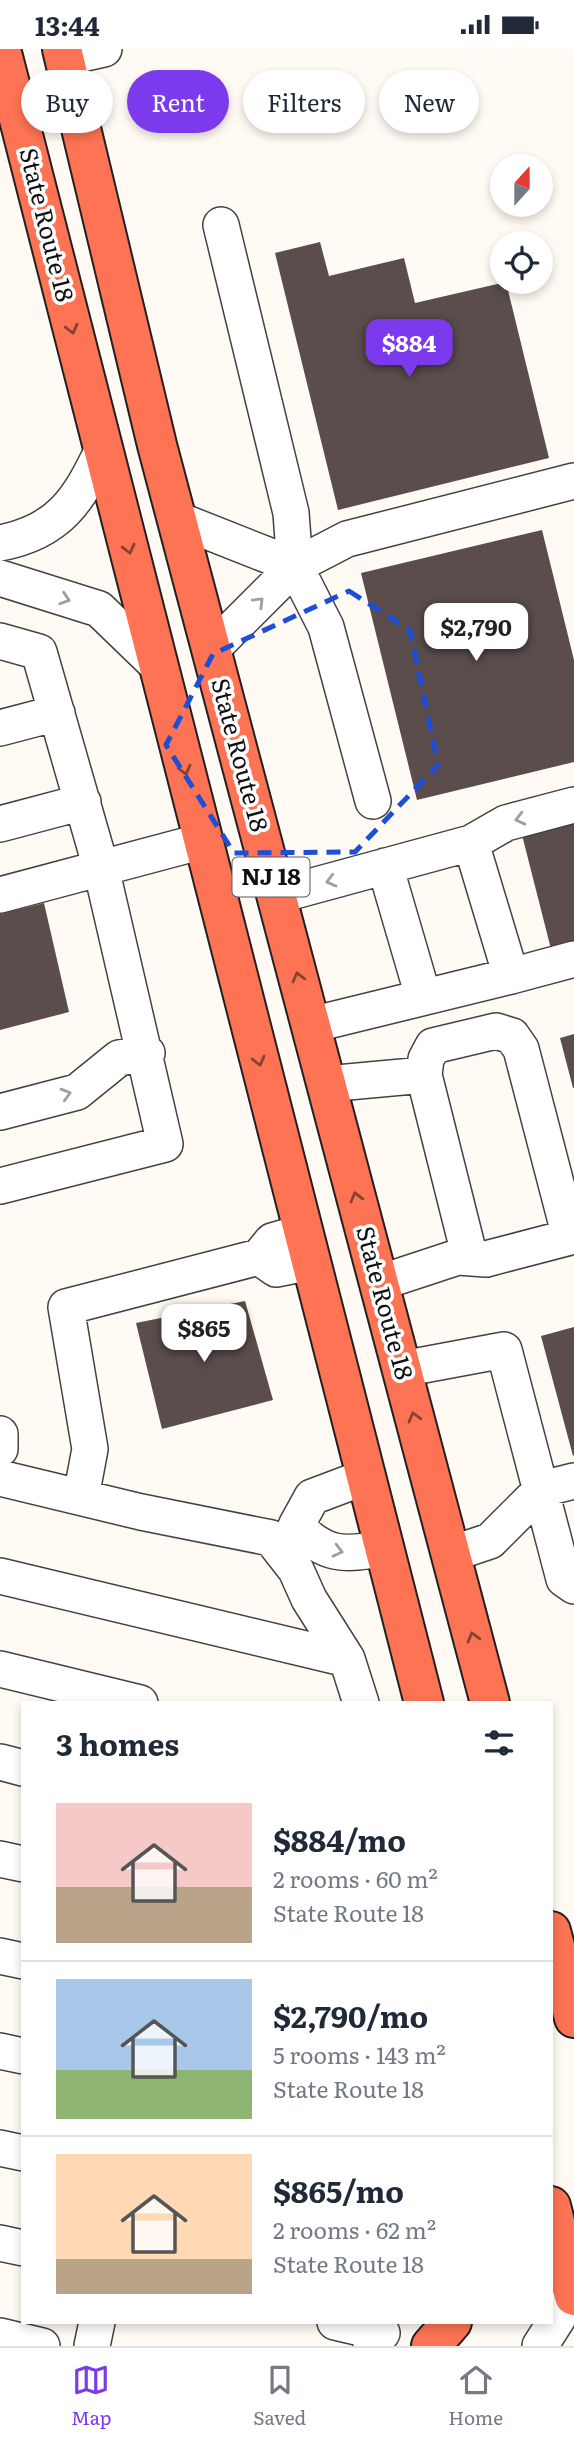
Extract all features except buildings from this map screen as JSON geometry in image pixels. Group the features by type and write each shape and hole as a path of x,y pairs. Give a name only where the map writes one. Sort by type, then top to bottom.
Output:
{"highway":[{"name":"State Route 18","path":"1,49 423,1701"},
{"name":"State Route 18","path":"63,54 176,520 490,1701"},
{"path":"561,1950 574,2018"},
{"path":"553,2214 574,2295"},
{"path":"430,2346 450,2324"}],"lane":[{"path":"63,54 104,49"},
{"path":"221,225 291,513 295,566 327,627 373,801"},
{"path":"0,543 23,538 58,519 83,491 103,449"},
{"path":"211,650 295,566 347,539 574,481"},
{"path":"176,520 295,566"},
{"path":"0,578 99,609 159,667"},
{"path":"0,641 39,652 101,868 147,1053 165,1144 0,1186"},
{"path":"0,728 57,713"},
{"path":"0,824 83,803"},
{"path":"276,896 471,843 506,823 574,805"},
{"path":"0,895 203,841"},
{"path":"471,843 511,976"},
{"path":"385,866 423,996"},
{"path":"311,1025 574,959"},
{"path":"379,1283 458,1257 470,1258 486,1259 572,1236 521,1049 512,1036 496,1031 433,1046 426,1059 424,1075 470,1258"},
{"path":"0,1112 77,1092 119,1058 147,1053"},
{"path":"326,1084 424,1075"},
{"path":"81,1497 90,1449 66,1307 259,1257 272,1241 307,1247"},
{"path":"402,1369 504,1350 558,1485 564,1579 574,1586"},
{"path":"0,1434 0,1449"},
{"path":"284,1532 312,1497 365,1476"},
{"path":"0,1478 81,1497 284,1532 348,1555 383,1548"},
{"path":"451,1554 490,1541 558,1485"},
{"path":"284,1532 309,1599 347,1659 360,1701"},
{"path":"0,1576 347,1659"},
{"path":"0,1668 132,1701"},
{"path":"0,1762 21,1767"},
{"path":"0,1859 21,1864"},
{"path":"0,1956 21,1961"},
{"path":"0,2050 21,2055"},
{"path":"0,2148 21,2153"},
{"path":"0,2243 21,2248"},
{"path":"540,2346 574,2295"},
{"path":"92,2346 97,2324"},
{"path":"342,2324 380,2334"},
{"path":"0,2336 42,2346"}],"highlighted area":[{"path":"349,591 410,630 438,765 355,852 234,853 166,745 213,654"}]}
